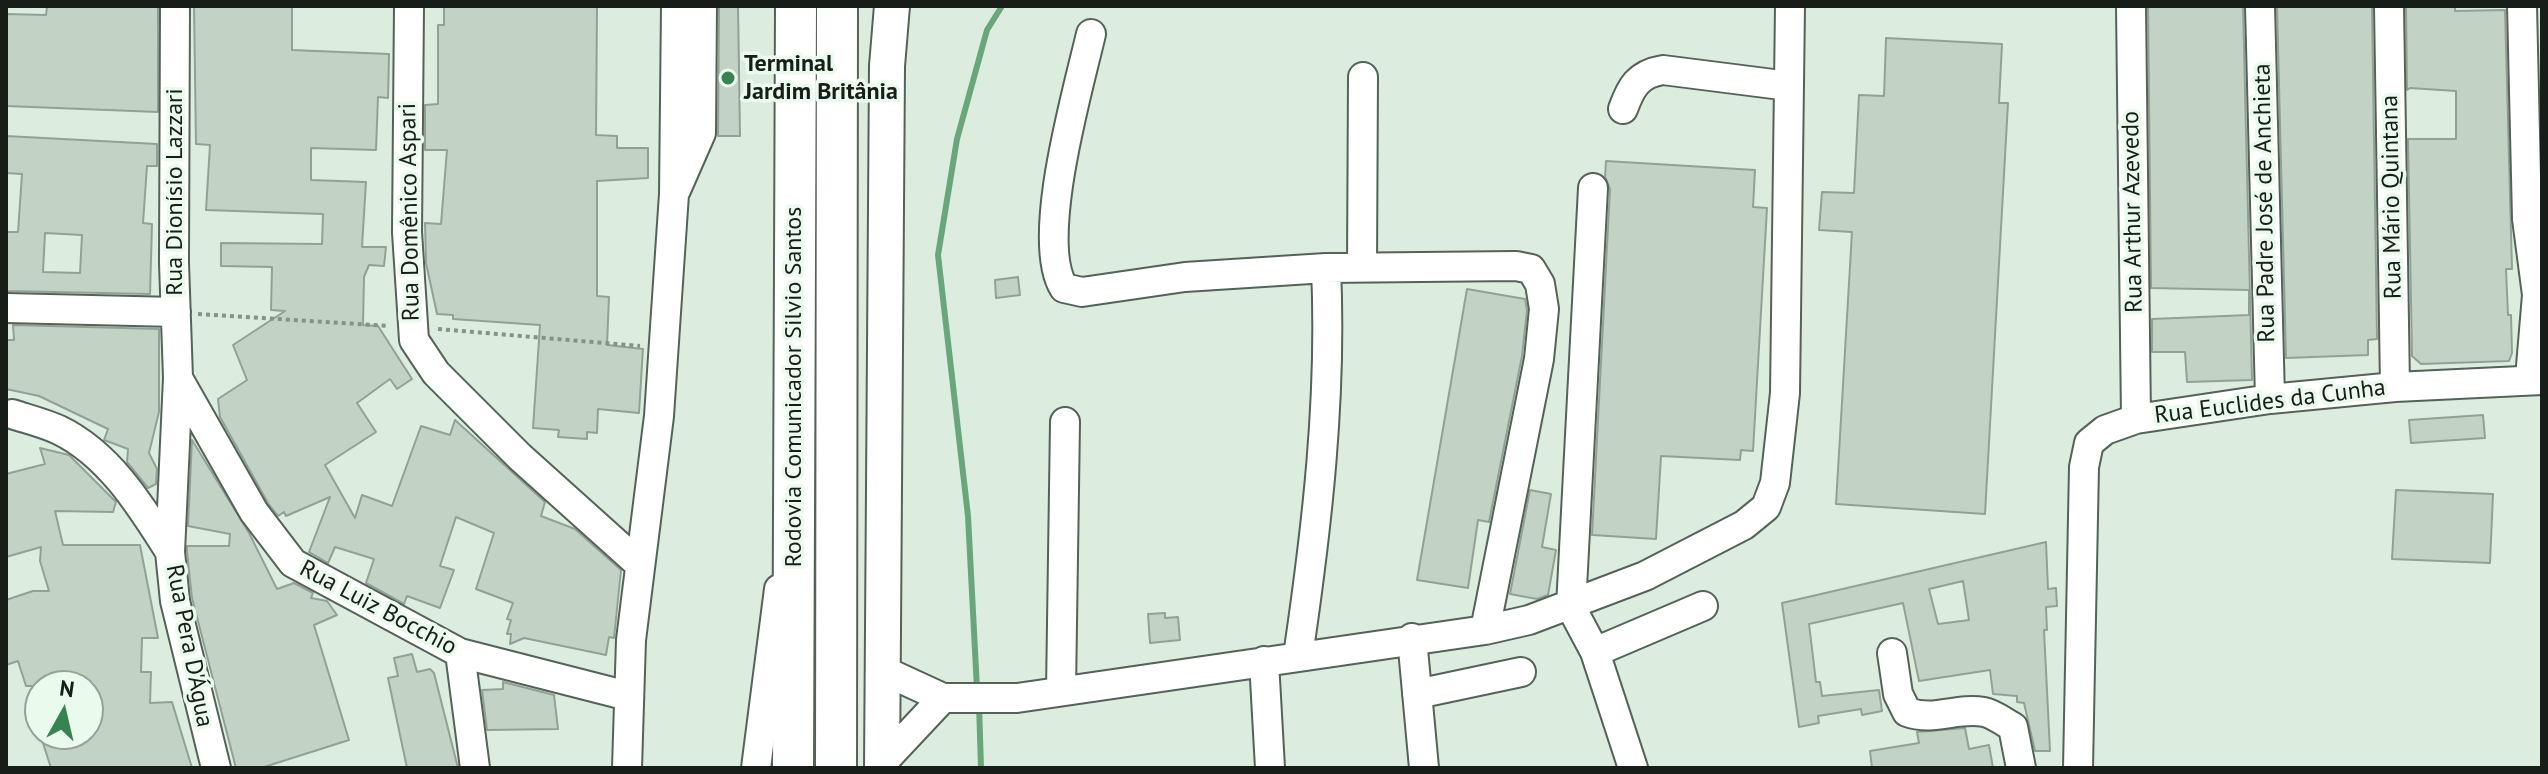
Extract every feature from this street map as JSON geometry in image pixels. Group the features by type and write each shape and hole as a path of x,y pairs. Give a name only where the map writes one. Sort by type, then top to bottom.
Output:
{"highway":[{"name":"Rodovia Comunicador Silvio Santos","path":"793,768 796,6"},
{"name":"Rodovia Comunicador Silvio Santos","path":"836,768 837,6"}],"main road":[{"path":"882,766 880,669 887,66 892,6"}],"street":[{"name":"Rua Dionísio Lazzari","path":"175,6 178,378"},
{"name":"Rua Domênico Aspari","path":"409,6 406,128 412,327 423,358 520,457 638,563"},
{"path":"627,768 628,696 638,563 659,416 674,194 676,6"},
{"path":"674,194 701,133 702,6"},
{"path":"880,669 949,698 1017,698 1412,638 1485,630 1571,607 1645,576 1744,525 1766,507 1775,483 1785,393 1790,6"},
{"name":"Rua Arthur Azevedo","path":"2131,6 2136,419"},
{"name":"Rua Padre José de Anchieta","path":"2260,6 2270,399"},
{"name":"Rua Mário Quintana","path":"2389,6 2395,387"},
{"path":"2522,6 2527,219 2539,290 2536,379"},
{"path":"1091,34 1055,205 1056,276 1064,288 1082,292 1185,277 1326,268 1516,266 1531,269 1540,284 1544,309 1539,359 1485,630"},
{"path":"1623,109 1632,84 1650,72 1663,70 1789,86"},
{"path":"1362,267 1363,77"},
{"path":"1593,188 1571,607 1595,652 1633,768"},
{"path":"1298,656 1320,506 1327,357 1326,268"},
{"path":"6,308 176,312"},
{"name":"Rua Pera D'Água","path":"178,378 170,552 175,601 216,768"},
{"name":"Rua Luiz Bocchio","path":"178,378 246,499 293,563 460,653 628,696"},
{"name":"Rua Euclides da Cunha","path":"2078,768 2084,467 2089,443 2105,430 2136,419 2270,399 2395,387 2536,379"},
{"path":"12,414 58,430 87,448 125,485 170,552"},
{"path":"1061,691 1065,422"},
{"path":"756,768 793,485"},
{"path":"1595,652 1703,606"},
{"path":"1412,638 1424,768"},
{"path":"460,653 475,768"},
{"path":"1892,653 1898,694 1907,712 1924,718 1961,712 1986,712 2013,727 2021,768"},
{"path":"1264,661 1270,768"},
{"path":"1417,694 1521,672"},
{"path":"882,766 949,698"}],"path":[{"path":"176,312 412,327 664,348"}],"building":[{"path":"47,6 158,6 158,112 6,106 6,14 46,15"},
{"path":"194,6 292,6 292,50 389,54 388,98 378,97 376,150 311,148 311,180 366,182 362,247 386,247 384,266 369,265 364,277 363,325 378,326 412,379 397,389 390,379 357,403 376,432 325,465 355,518 362,495 392,506 421,426 450,435 455,420 545,502 541,516 575,529 621,570 614,638 609,637 606,655 524,638 510,644 511,634 507,634 511,620 507,619 513,603 476,589 494,533 456,517 440,566 454,570 440,608 407,596 404,604 366,583 374,559 335,547 328,563 309,552 330,497 286,516 284,512 278,516 268,503 220,417 218,399 247,380 233,345 285,311 271,310 272,267 221,266 221,243 322,244 323,214 206,210 210,145 196,144"},
{"path":"444,6 597,6 596,135 617,136 617,148 648,148 648,178 597,181 597,296 609,297 607,345 643,349 639,413 598,409 597,433 587,432 587,439 558,437 559,430 533,428 540,325 453,319 453,315 437,314 426,263 425,223 441,224 447,150 425,150 425,105 438,104 438,25 444,25"},
{"name":"Terminal Jardim Britânia","path":"719,6 738,6 740,136 718,136"},
{"path":"2148,6 2243,6 2252,380 2187,382 2185,352 2152,352 2152,319 2249,315 2249,290 2151,288"},
{"path":"2277,6 2372,6 2377,339 2368,340 2368,355 2286,358"},
{"path":"2406,6 2455,6 2455,11 2505,10 2512,269 2506,269 2508,315 2511,315 2512,353 2509,361 2421,364 2412,356 2408,139 2456,139 2456,91 2407,90"},
{"path":"1886,38 2002,44 1999,103 2008,103 1985,514 1836,504 1852,232 1819,230 1822,192 1854,193 1859,95 1884,96"},
{"path":"6,136 157,144 157,166 147,166 143,223 152,224 150,294 6,291 6,232 18,232 22,174 6,173","holes":["45,233 82,235 80,273 43,272"]},
{"path":"1606,161 1755,170 1753,207 1767,208 1753,451 1741,450 1740,460 1661,456 1656,539 1592,535 1610,189 1605,177"},
{"path":"1018,277 1020,295 996,298 995,280"},
{"path":"1467,289 1525,299 1527,310 1522,356 1489,522 1478,520 1468,588 1417,580"},
{"path":"13,325 159,329 159,412 149,453 157,469 156,484 148,488 127,462 128,449 104,440 108,429 39,396 6,389 6,340 14,340"},
{"path":"2483,415 2485,438 2411,443 2409,420"},
{"path":"192,440 249,533 277,589 294,583 313,593 311,598 327,601 337,615 314,625 349,740 261,768 236,768 192,598 187,552 187,546 229,546 230,534 188,526"},
{"path":"40,448 69,455 116,502 113,512 55,511 63,545 140,545 158,638 142,638 141,672 151,672 150,703 172,702 192,768 51,768 45,750 104,750 104,670 24,670 24,680 18,661 6,665 6,600 33,591 49,591 40,561 41,547 6,557 6,474 45,464"},
{"path":"1530,490 1551,494 1542,547 1556,550 1548,595 1537,599 1510,594"},
{"path":"2396,490 2493,494 2490,563 2392,559"},
{"path":"2046,542 2048,589 2056,588 2057,606 2046,607 2047,630 2044,630 2050,751 2035,751 2024,703 2017,702 2017,696 1993,694 1990,670 1919,681 1903,603 1809,624 1816,682 1820,682 1822,696 1879,690 1882,711 1862,715 1861,709 1818,716 1819,723 1799,727 1782,603","holes":["1963,581 1969,620 1938,624 1929,589"]},
{"path":"1165,613 1165,618 1178,617 1180,640 1150,643 1148,614"},
{"path":"412,654 417,672 430,669 434,673 458,768 407,768 388,678 398,676 394,658"},
{"path":"503,682 554,695 558,729 487,730 482,690 503,689"},
{"path":"1965,728 1969,749 1989,745 1993,768 1872,768 1870,751 1919,743 1917,732"}],"waterway":[{"path":"977,689 968,516 938,255 957,139 987,30 1002,6"},
{"path":"979,704 981,768"}],"place":[{"name":"Terminal Jardim Britânia","path":"728,78"}]}
